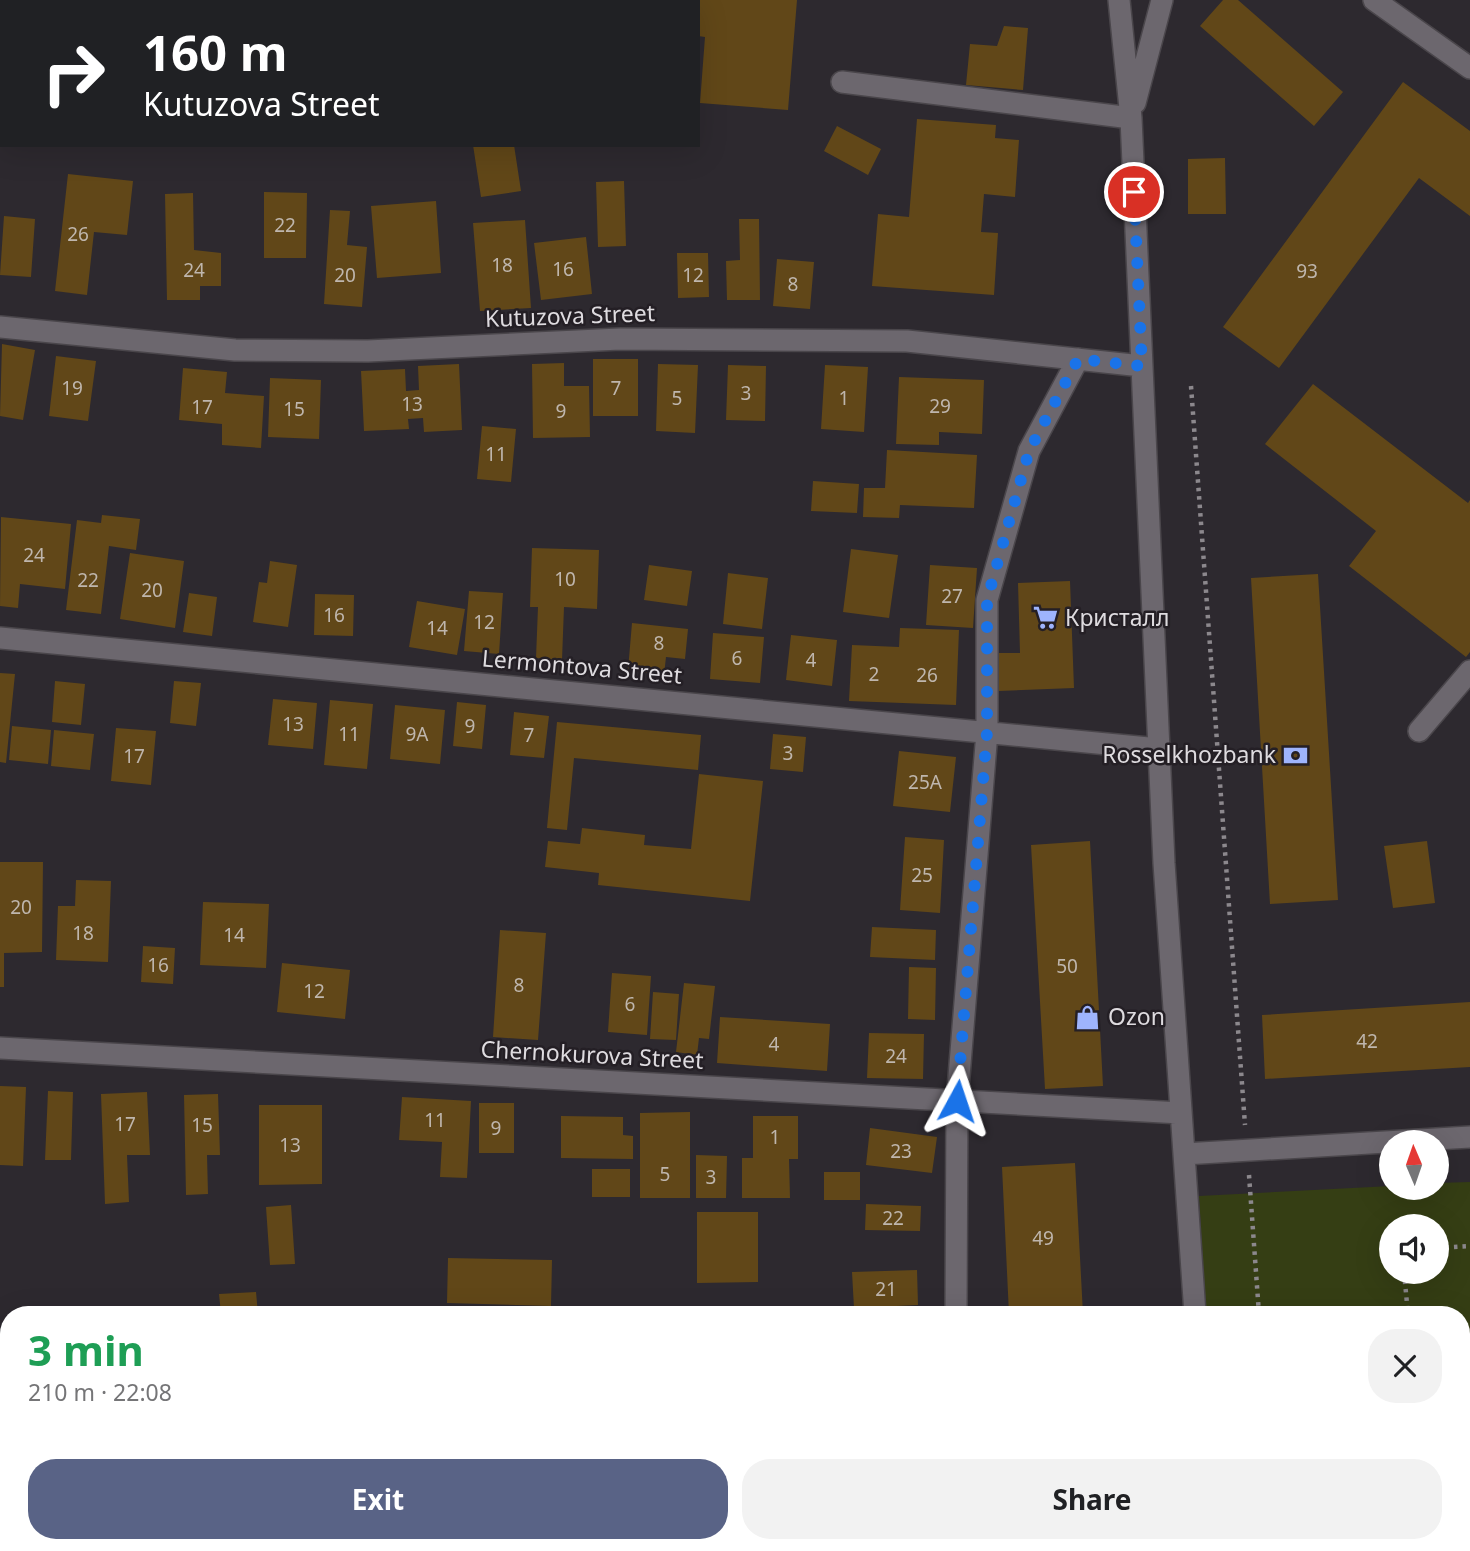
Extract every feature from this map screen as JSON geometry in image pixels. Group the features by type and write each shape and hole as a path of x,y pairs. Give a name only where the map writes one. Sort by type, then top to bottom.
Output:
{"street":[{"path":"1119,0 1131,118 1159,749 1194,1306"},
{"path":"1131,118 1162,0"},
{"path":"1374,0 1470,68"},
{"path":"842,82 1131,118"},
{"name":"Kutuzova Street","path":"0,327 235,350 368,351 620,339 894,340 1142,366"},
{"path":"956,1306 957,1101 987,732 987,600 1029,451 1078,359"},
{"name":"Lermontova Street","path":"0,638 1159,749"},
{"path":"1419,731 1470,671"},
{"name":"Chernokurova Street","path":"0,1048 1181,1113"},
{"path":"1184,1154 1470,1137"}],"path":[{"path":"1191,386 1258,1306"},
{"path":"1449,1247 1470,1246"},
{"path":"1405,1284 1407,1306"}],"green space":[{"path":"1470,1182 1470,1306 1206,1306 1199,1196 1379,1187 1379,1200 1449,1200 1449,1183"}],"building":[{"path":"700,0 797,0 788,110 700,103 705,37 700,36"},
{"path":"1223,0 1238,0 1343,92 1314,126 1200,26"},
{"path":"1004,26 1028,28 1023,90 966,85 970,44 997,46"},
{"path":"1403,82 1470,131 1470,216 1419,178 1279,368 1223,327"},
{"path":"917,119 996,125 995,138 1019,140 1015,197 984,194 981,232 998,233 994,295 872,286 878,214 909,217"},
{"path":"837,126 881,149 868,175 824,151"},
{"path":"473,147 514,147 521,191 481,197"},
{"path":"1225,158 1226,214 1188,214 1188,159"},
{"path":"68,174 133,181 127,235 94,232 87,295 55,291"},
{"path":"624,181 626,246 598,247 596,182"},
{"path":"264,192 307,193 306,258 264,258"},
{"path":"193,193 194,250 221,253 221,286 200,286 200,300 167,300 165,194"},
{"path":"436,201 441,273 377,278 371,206"},
{"path":"330,210 350,211 347,245 367,247 362,307 324,304"},
{"path":"4,216 35,219 31,277 0,275"},
{"path":"739,219 759,219 760,300 727,300 726,261 740,260"},
{"path":"525,220 531,308 480,311 473,223"},
{"path":"586,237 592,294 541,300 534,243"},
{"path":"677,253 708,253 709,297 678,298"},
{"path":"777,259 814,262 810,309 773,306"},
{"path":"2,344 35,350 23,420 0,416"},
{"path":"56,356 96,361 88,421 49,416"},
{"path":"593,359 638,359 638,416 593,416"},
{"path":"564,363 564,386 589,386 590,437 533,438 532,364"},
{"path":"459,364 462,430 424,432 423,418 408,419 409,429 364,431 361,371 405,369 406,391 419,390 418,366"},
{"path":"658,364 698,365 695,433 656,431"},
{"path":"728,365 766,366 765,421 726,420"},
{"path":"825,365 868,367 864,432 821,429"},
{"path":"183,368 227,372 225,393 264,396 261,448 222,445 222,424 179,420"},
{"path":"899,377 984,380 982,434 939,432 939,445 896,444"},
{"path":"270,378 321,380 319,439 268,437"},
{"path":"1313,384 1468,503 1470,500 1470,652 1466,657 1349,566 1376,531 1265,444"},
{"path":"482,426 516,429 511,482 477,479"},
{"path":"887,450 977,455 974,508 900,505 899,518 863,517 864,488 885,488"},
{"path":"813,481 859,484 857,513 811,511"},
{"path":"102,515 140,519 136,550 109,546 101,614 66,610 77,520 101,523"},
{"path":"1,517 71,524 65,589 20,584 18,608 0,606"},
{"path":"532,548 599,550 597,609 564,607 562,660 536,658 538,607 530,607"},
{"path":"851,549 898,555 889,618 843,612"},
{"path":"130,553 184,561 175,628 120,619"},
{"path":"270,561 297,565 288,627 253,622 259,582 267,583"},
{"path":"649,565 692,571 687,606 644,600"},
{"path":"930,565 977,568 973,628 926,625"},
{"path":"728,573 768,578 762,629 723,624"},
{"path":"1318,574 1338,900 1270,904 1251,578"},
{"name":"Кристалл","path":"1070,581 1074,688 998,691 996,653 1020,653 1018,583"},
{"path":"469,591 503,593 499,654 464,651"},
{"path":"189,593 217,597 212,636 183,632"},
{"path":"315,594 354,595 353,636 314,635"},
{"path":"417,601 465,609 457,655 409,647"},
{"path":"632,623 688,629 685,659 666,657 664,675 628,670"},
{"path":"900,628 959,630 956,705 849,701 852,645 899,647"},
{"path":"713,633 764,637 760,683 710,679"},
{"path":"791,635 837,640 832,686 786,680"},
{"path":"0,673 15,674 6,763 0,762"},
{"path":"55,681 85,684 81,725 52,722"},
{"path":"174,681 201,683 196,726 170,723"},
{"path":"273,699 317,703 313,749 268,745"},
{"path":"330,700 373,704 367,769 324,765"},
{"path":"457,702 486,705 482,749 453,746"},
{"path":"395,705 445,710 440,764 390,759"},
{"path":"514,712 549,716 544,758 510,755"},
{"path":"557,722 701,735 698,770 574,758 567,830 547,828"},
{"path":"12,726 51,730 48,764 9,760"},
{"path":"116,728 156,731 151,785 111,781"},
{"path":"54,730 94,734 90,770 51,766"},
{"path":"773,734 806,737 803,772 770,769"},
{"path":"899,751 956,757 950,812 893,806"},
{"path":"699,774 763,781 750,901 598,885 599,873 545,867 548,841 580,844 582,828 645,835 644,845 691,849"},
{"path":"905,837 944,840 940,913 900,910"},
{"path":"1090,841 1103,1086 1045,1089 1031,845"},
{"path":"1427,841 1435,903 1393,908 1384,846"},
{"path":"0,862 43,862 42,952 4,953 4,987 0,987"},
{"path":"76,880 111,881 108,962 56,960 58,906 75,906"},
{"path":"203,902 269,904 266,968 200,965"},
{"path":"872,927 936,930 935,960 870,957"},
{"path":"500,930 546,933 538,1040 493,1037"},
{"path":"143,946 175,948 173,984 141,982"},
{"path":"282,963 350,970 345,1019 277,1012"},
{"path":"909,967 936,968 935,1020 908,1019"},
{"path":"612,973 651,976 647,1035 608,1032"},
{"path":"684,983 715,986 709,1039 699,1038 697,1055 676,1052"},
{"path":"653,992 679,994 676,1040 650,1039"},
{"path":"1470,1002 1470,1067 1265,1079 1262,1015"},
{"path":"720,1017 830,1024 827,1071 717,1063"},
{"path":"869,1033 924,1034 923,1079 867,1078"},
{"path":"0,1086 26,1087 23,1166 0,1165"},
{"path":"48,1091 73,1092 71,1160 45,1160"},
{"path":"147,1092 150,1155 127,1155 129,1202 105,1204 101,1094"},
{"path":"218,1094 220,1155 207,1155 208,1194 186,1195 184,1095"},
{"path":"402,1097 471,1101 467,1178 440,1177 442,1142 399,1140"},
{"path":"479,1103 514,1103 514,1153 479,1153"},
{"path":"259,1105 322,1105 322,1184 259,1185"},
{"path":"690,1112 690,1198 640,1198 640,1113"},
{"path":"561,1116 623,1117 623,1135 633,1136 633,1159 561,1158"},
{"path":"753,1116 798,1116 798,1159 789,1159 790,1198 742,1198 742,1158 753,1158"},
{"path":"870,1128 937,1137 932,1173 866,1165"},
{"path":"696,1155 727,1156 726,1198 696,1198"},
{"path":"1075,1163 1083,1306 1009,1306 1002,1167"},
{"path":"592,1169 630,1169 630,1197 592,1197"},
{"path":"824,1172 860,1172 860,1200 824,1200"},
{"path":"866,1204 921,1206 920,1231 865,1230"},
{"path":"291,1205 295,1264 270,1265 266,1207"},
{"path":"697,1212 758,1212 758,1282 697,1283"},
{"path":"448,1258 552,1260 551,1306 447,1303"},
{"path":"917,1270 918,1305 854,1306 852,1272"},
{"path":"256,1292 257,1306 220,1306 219,1294"}],"place":[{"name":"Кристалл","path":"1045,618"},
{"name":"Rosselkhozbank","path":"1296,755"},
{"name":"Ozon","path":"1088,1017"}],"route":[{"path":"957,1101 987,732 987,600 1029,451 1078,359 1142,366 1134,192"}]}
